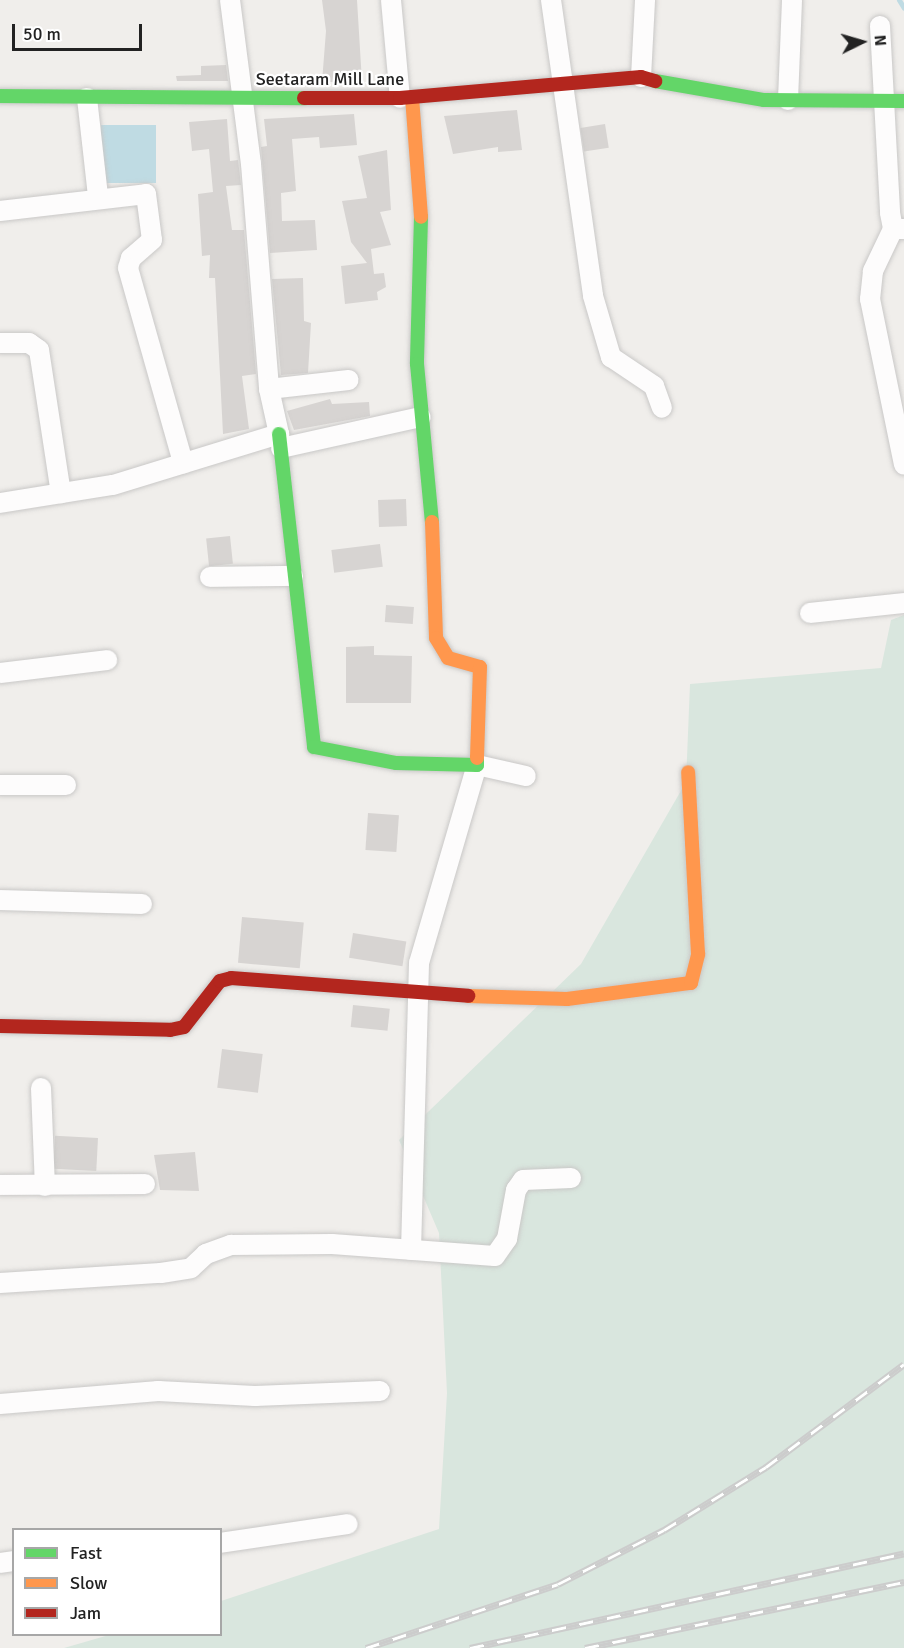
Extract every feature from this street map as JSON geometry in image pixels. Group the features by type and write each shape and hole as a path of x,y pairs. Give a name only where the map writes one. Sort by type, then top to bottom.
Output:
{"street":[{"path":"230,0 244,98 269,389 280,441 293,576 314,747 396,763 477,765 526,776"},
{"path":"391,0 422,225 417,364 436,638 448,658 480,667 477,765 431,916 415,995 411,1250"},
{"path":"551,0 585,257 593,296 611,357 654,386 662,408"},
{"path":"645,0 650,80 682,90 788,100 904,101"},
{"path":"788,100 792,0"},
{"path":"880,26 880,101 899,229 873,271 870,299 904,465"},
{"name":"Seetaram Mill Lane","path":"0,96 406,98 562,84 650,80"},
{"path":"87,98 98,196"},
{"path":"0,211 140,192 150,202 152,240 131,258 128,268 183,463"},
{"path":"0,343 29,343 39,350 61,493"},
{"path":"269,389 348,380"},
{"path":"0,503 113,485 183,463 280,441 421,417"},
{"path":"210,578 293,576"},
{"path":"810,613 904,603"},
{"path":"0,673 107,660"},
{"path":"0,1026 170,1030 184,1027 220,981 231,978 415,995 567,999 691,983 698,954 688,772"},
{"path":"0,785 66,785"},
{"path":"0,900 142,904"},
{"path":"41,1088 45,1186"},
{"path":"0,1283 161,1273 191,1268 206,1254 231,1245 411,1250 495,1256 507,1239 516,1190 523,1180 571,1178"},
{"path":"0,1185 145,1184"},
{"path":"0,1404 158,1391 255,1396 380,1391"},
{"path":"222,1543 348,1524"}],"shaded area":[{"path":"904,615 904,1648 64,1648 106,1636 222,1636 222,1601 439,1529 447,1393 439,1233 399,1140 581,964 686,782 690,684 881,668 891,620"}],"water":[{"path":"101,125 156,125 156,183 101,183"}],"building":[{"path":"322,0 357,0 362,82 322,82 326,31"},
{"path":"226,65 228,81 177,81 176,76 201,75 201,66"},
{"path":"517,110 522,150 498,152 498,147 453,154 444,116"},
{"path":"354,114 357,145 320,148 319,137 292,139 296,191 281,193 282,221 315,220 317,250 270,253 261,147 267,146 264,119"},
{"path":"227,119 230,161 238,160 241,185 226,186 232,230 244,230 256,374 242,376 249,429 223,434 215,278 209,278 210,255 202,256 198,194 213,192 209,149 192,151 189,122"},
{"path":"605,124 609,148 584,152 580,128"},
{"path":"387,150 391,210 380,212 391,245 371,249 374,274 384,273 386,287 377,292 378,300 345,304 341,266 367,263 351,242 342,201 367,198 358,156"},
{"path":"303,278 304,321 311,323 308,373 281,375 272,279"},
{"path":"330,399 332,404 369,402 370,416 294,430 287,411"},
{"path":"406,499 407,526 379,527 378,500"},
{"path":"230,536 233,564 209,566 206,539"},
{"path":"380,544 383,567 334,573 331,550"},
{"path":"386,605 414,607 413,624 385,622"},
{"path":"374,646 374,655 412,656 411,703 346,703 346,647"},
{"path":"368,813 399,815 396,852 365,850"},
{"path":"242,917 304,922 300,968 238,963"},
{"path":"353,933 406,941 402,966 349,958"},
{"path":"353,1005 390,1009 387,1031 351,1027"},
{"path":"222,1049 263,1054 258,1093 217,1088"},
{"path":"55,1136 98,1138 96,1171 53,1169"},
{"path":"195,1152 199,1191 160,1190 154,1155"}],"waterway":[{"path":"899,0 904,8"}],"railway":[{"path":"366,1648 558,1584 664,1530 766,1467 904,1364"},
{"path":"470,1648 904,1553"},
{"path":"585,1648 904,1582"}],"traffic: fast":[{"path":"655,81 764,100 904,101"},
{"path":"0,96 304,98"},
{"path":"421,217 417,364 432,522"},
{"path":"279,434 314,747 396,763 477,765 477,758"}],"traffic: slow":[{"path":"412,97 421,217"},
{"path":"432,522 436,638 448,658 480,667 477,758"},
{"path":"468,996 567,999 691,983 698,954 688,772"}],"traffic: jam":[{"path":"304,98 400,98 641,77 655,81"},
{"path":"0,1026 170,1030 184,1027 220,981 231,978 468,996"}]}
